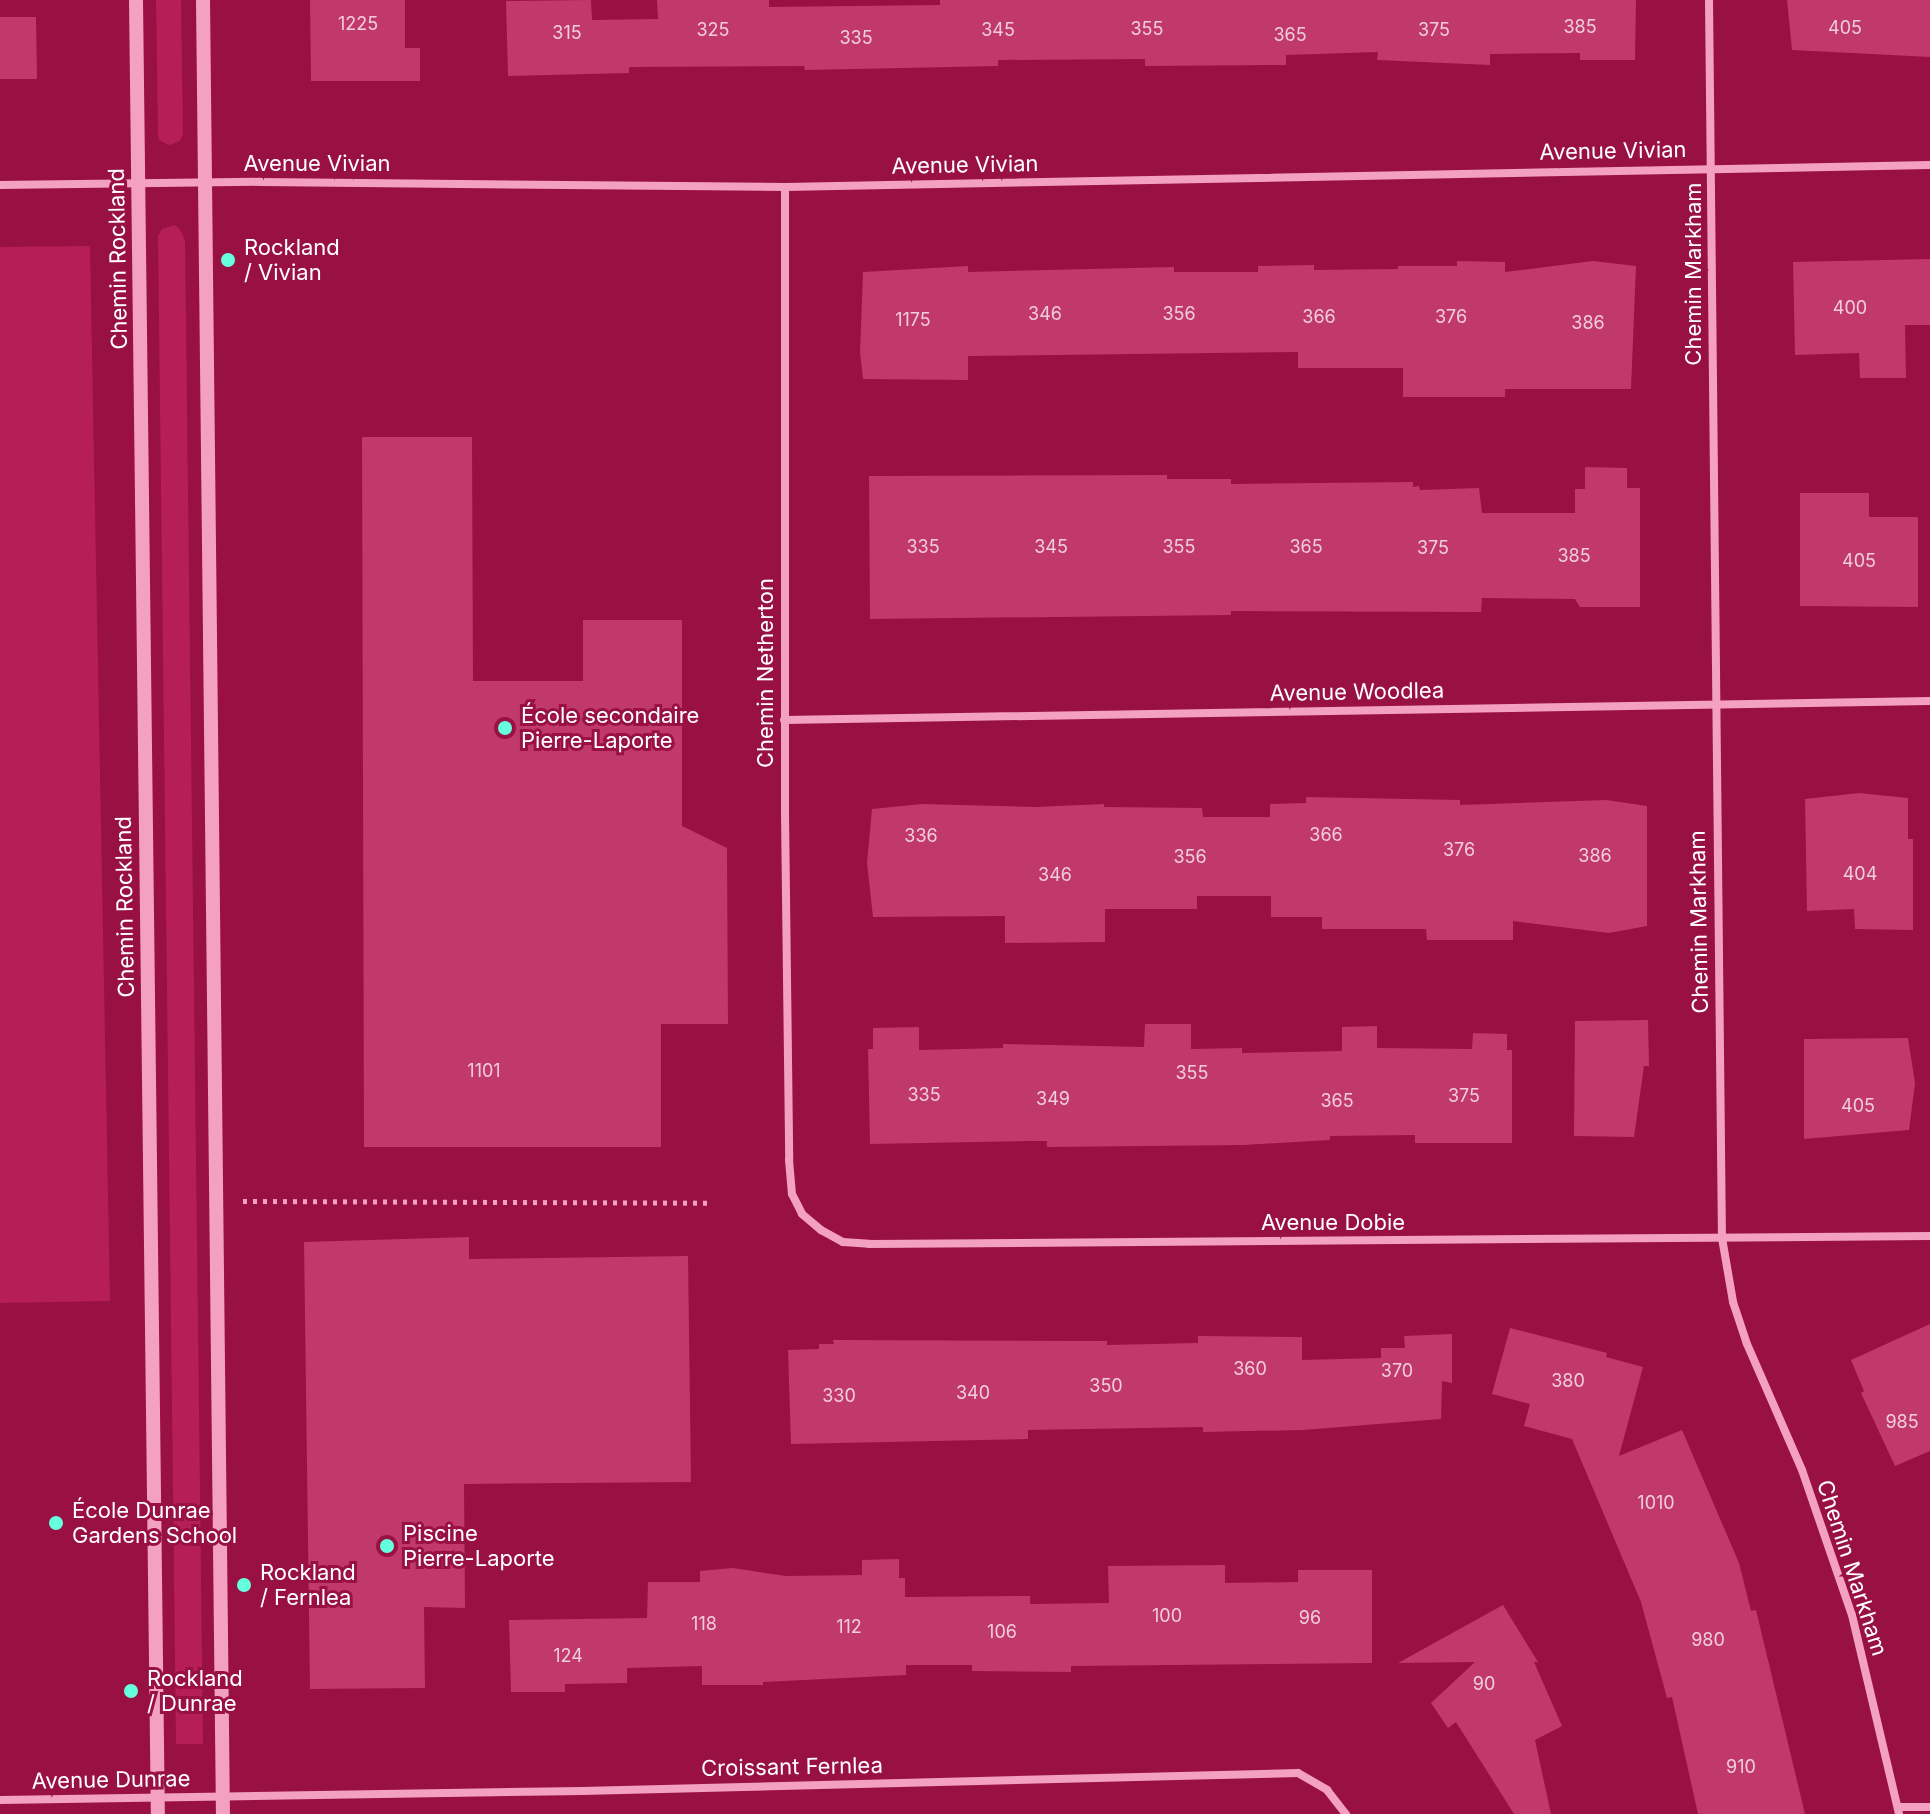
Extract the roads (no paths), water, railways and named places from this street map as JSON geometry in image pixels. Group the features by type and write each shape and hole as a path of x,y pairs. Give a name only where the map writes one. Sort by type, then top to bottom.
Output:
{"street":[{"name":"Chemin Rockland","path":"136,0 158,1814"},
{"path":"203,0 223,1814"},
{"name":"Chemin Markham","path":"1709,0 1722,1238 1733,1302 1747,1344 1802,1470 1844,1589 1879,1717 1899,1811"},
{"name":"Avenue Vivian","path":"0,185 205,183 785,187 1930,165"},
{"name":"Chemin Netherton","path":"785,187 784,720 789,1160"},
{"name":"Avenue Woodlea","path":"784,720 1930,701"},
{"name":"Avenue Dobie","path":"789,1160 792,1194 802,1214 821,1230 843,1242 1930,1236"},
{"name":"Croissant Fernlea","path":"223,1795 582,1791 1298,1773 1327,1790 1346,1814"},
{"name":"Avenue Dunrae","path":"0,1800 223,1795"},
{"path":"1899,1811 1930,1807"}],"place":[{"name":"Rockland / Vivian","path":"228,260"},
{"name":"École secondaire Pierre-Laporte","path":"505,728"},
{"name":"École Dunrae Gardens School","path":"56,1523"},
{"name":"Piscine Pierre-Laporte","path":"387,1546"},
{"name":"Rockland / Fernlea","path":"244,1585"},
{"name":"Rockland / Dunrae","path":"131,1691"}]}
